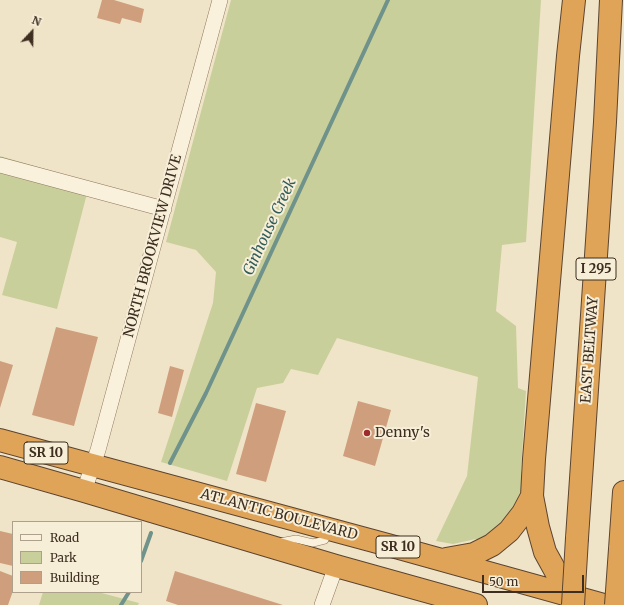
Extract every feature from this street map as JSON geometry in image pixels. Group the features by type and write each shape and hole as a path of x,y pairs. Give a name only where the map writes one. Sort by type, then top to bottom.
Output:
{"highway":[{"path":"573,603 545,552 538,528 532,496 568,56 574,0"},
{"name":"EAST BELTWAY","path":"573,603 605,122 611,0"},
{"name":"ATLANTIC BOULEVARD","path":"0,440 512,579 573,603 605,605"},
{"name":"SR 10","path":"1,471 84,491 458,602 476,605"},
{"path":"616,605 624,492"},
{"path":"443,560 474,554 492,545 509,531 523,513 532,496"},
{"path":"605,605 624,592"}],"street":[{"name":"NORTH BROOKVIEW DRIVE","path":"84,491 98,450 220,0"},
{"path":"0,165 164,209"},
{"path":"322,605 336,566"}],"lane":[{"path":"266,545 296,538 313,543 325,540 328,528"}],"green space":[{"path":"231,0 541,0 526,242 502,245 496,311 516,326 518,388 526,391 521,471 524,484 521,498 510,519 478,545 476,539 453,544 436,541 467,476 478,377 337,338 318,375 291,369 283,383 257,388 227,481 161,462 213,303 216,272 196,250 166,242"},
{"path":"0,156 90,182 57,309 2,295 17,242 0,237"},
{"path":"43,593 102,593 139,603 138,605 39,605"}],"building":[{"path":"102,0 114,0 144,9 141,23 122,18 120,24 97,18"},
{"path":"56,327 98,337 74,426 32,415"},
{"path":"0,361 13,365 0,408"},
{"path":"170,366 184,370 172,417 158,413"},
{"name":"Denny's","path":"358,401 391,410 375,466 343,456"},
{"path":"256,403 286,411 266,482 236,474"},
{"path":"0,531 12,534 12,566 0,563"},
{"path":"0,571 12,576 12,593 8,605 0,605"},
{"path":"175,571 283,605 178,605 166,601"}],"waterway":[{"name":"Ginhouse Creek","path":"170,463 206,393 388,0"},
{"name":"Ginhouse Creek","path":"142,558 151,533"},
{"name":"Ginhouse Creek","path":"121,605 128,593"}],"place":[{"name":"Denny's","path":"367,433"}]}
